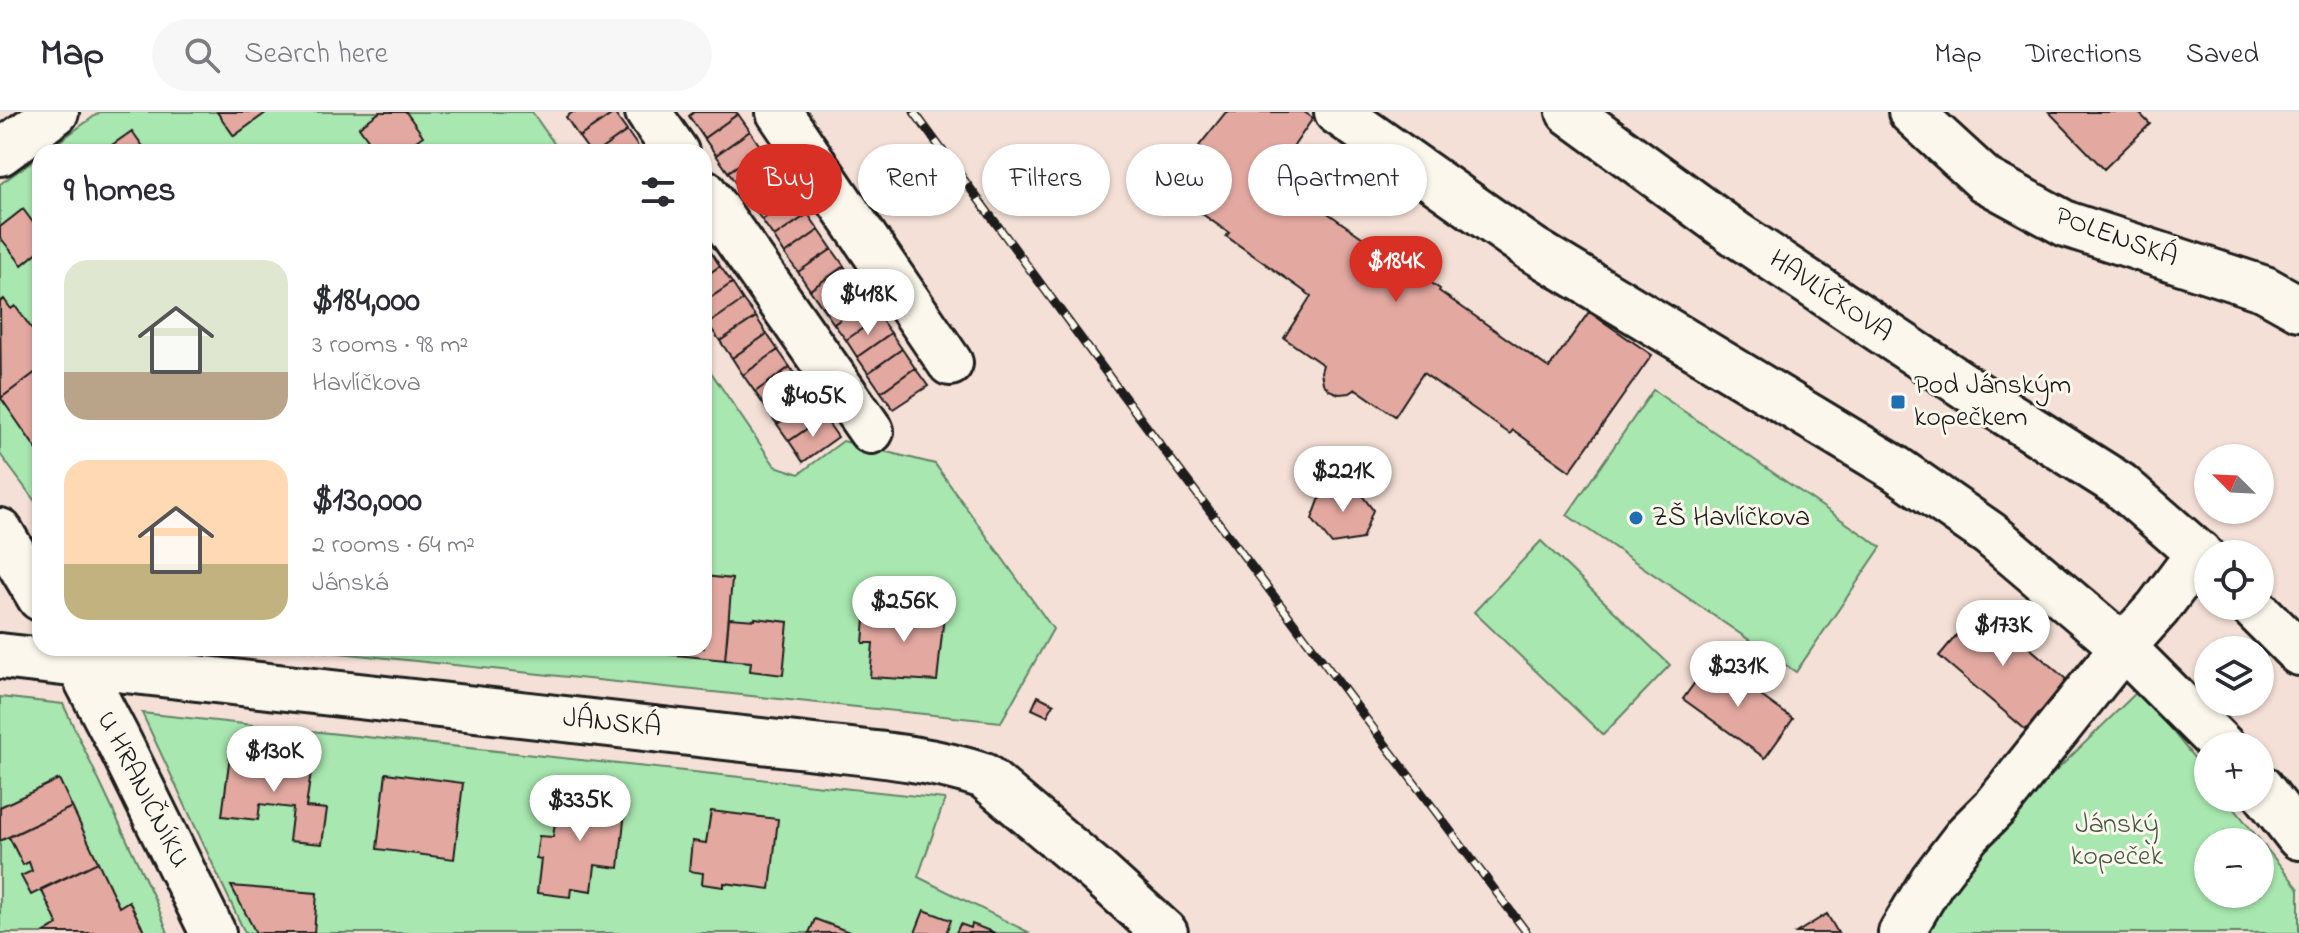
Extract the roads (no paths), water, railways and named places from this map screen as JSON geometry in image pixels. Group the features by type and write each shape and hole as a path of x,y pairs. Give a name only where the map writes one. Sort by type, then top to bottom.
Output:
{"street":[{"path":"0,153 56,112"},
{"path":"648,112 670,144"},
{"path":"779,112 950,363"},
{"path":"1337,112 1532,249 1895,468 1990,534 2123,647 2208,732"},
{"name":"HAVLÍČKOVA","path":"1569,112 1736,234 1984,399 2120,485 2194,550"},
{"name":"POLENSKÁ","path":"1911,112 1985,180 2066,224 2265,289 2299,308"},
{"path":"712,203 871,431"},
{"path":"0,531 32,585"},
{"path":"1901,933 1941,869 1968,834 1996,806 2123,647 2194,568"},
{"path":"2266,620 2299,653"},
{"name":"JÁNSKÁ","path":"0,656 75,657 936,762 984,776 1165,933"},
{"name":"U HRANIČNÍKU","path":"75,657 213,933"},
{"path":"2274,805 2299,837"}],"railway":[{"path":"914,112 1527,933"}],"place":[{"name":"Pod Jánským kopečkem","path":"1898,402"},
{"name":"ZŠ Havlíčkova","path":"1636,518"}],"park label":[{"name":"Jánský kopeček","path":"2117,841"}]}
